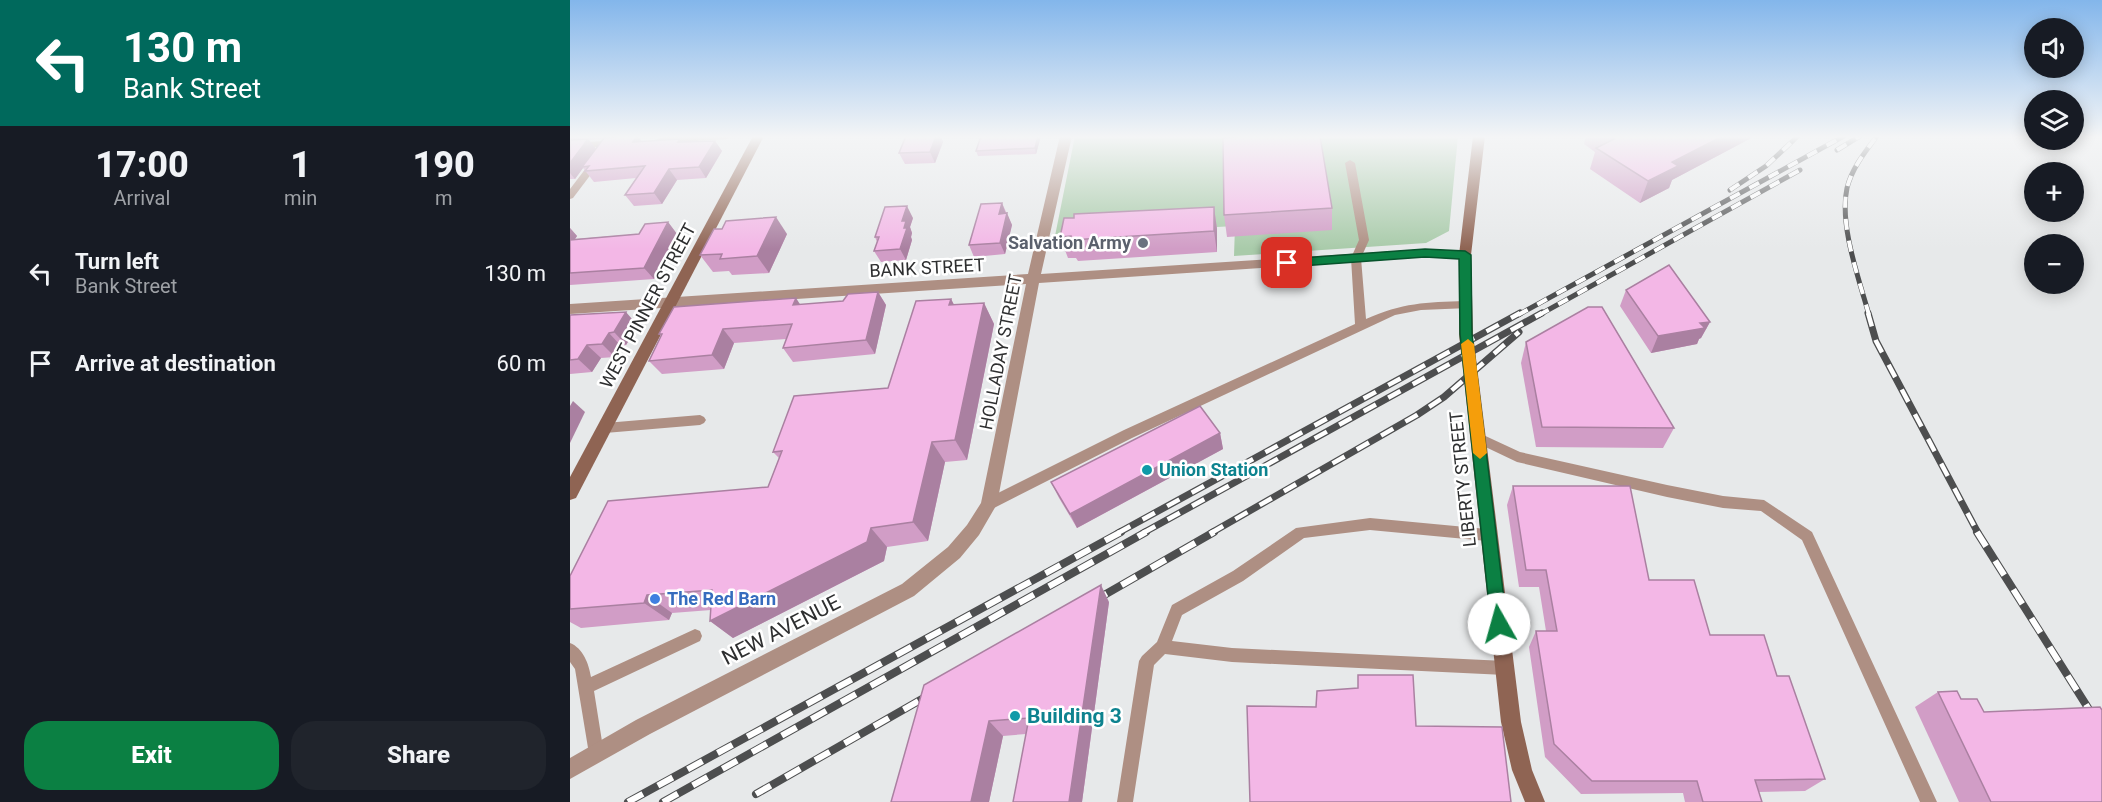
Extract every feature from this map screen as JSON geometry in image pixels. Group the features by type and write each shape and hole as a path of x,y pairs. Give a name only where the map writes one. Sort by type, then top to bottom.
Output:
{"street":[{"name":"WEST PINNER STREET","path":"570,493 740,173"},
{"name":"HOLLADAY STREET","path":"988,504 1033,280 1057,173"},
{"name":"LIBERTY STREET","path":"1475,173 1465,255 1465,305 1487,535 1511,722 1522,770 1535,802"},
{"name":"BANK STREET","path":"570,309 1425,253 1465,255"},
{"name":"NEW AVENUE","path":"570,769 908,590 935,572 958,550 976,528 988,504"}],"lane":[{"path":"570,196 587,173"},
{"path":"1352,173 1364,240 1356,258 1361,325"},
{"path":"988,504 1128,434 1392,312 1421,306 1465,305"},
{"path":"605,428 700,420"},
{"path":"1479,438 1517,457 1689,495 1764,506 1807,536 1929,802"},
{"path":"1125,802 1147,661 1162,647 1177,610 1238,576 1301,532 1370,524 1487,535"},
{"path":"586,687 695,636"},
{"path":"1162,647 1232,655 1505,668"},
{"path":"570,650 582,666 596,754"}],"green space":[{"path":"1068,173 1454,173 1449,231 1426,243 1234,256 1235,226 1055,236"}],"building":[{"path":"640,173 666,173 654,193 625,195"},
{"path":"1223,173 1326,173 1332,208 1224,215"},
{"path":"1636,173 1663,173 1648,181"},
{"path":"1002,203 999,214 1007,213 1000,243 969,245 981,204"},
{"path":"907,206 902,221 906,221 904,228 907,228 900,249 874,251 879,237 875,237 885,207"},
{"path":"1214,207 1214,231 1071,240 1071,236 1060,237 1064,218 1074,218 1074,214"},
{"path":"776,217 757,256 720,259 722,254 700,255 714,229 722,229 726,221"},
{"path":"668,222 644,268 570,273 570,240 639,234 645,224"},
{"path":"1669,265 1710,322 1700,323 1705,328 1658,336 1626,290"},
{"path":"878,292 866,340 783,348 792,324 723,329 712,355 649,361 662,334 659,334 674,307 796,298 793,305 843,301 848,294"},
{"path":"951,299 949,305 984,303 955,440 932,442 913,522 871,528 867,542 710,621 712,590 647,595 644,603 570,609 570,576 608,501 768,487 782,451 773,452 794,396 888,388 916,301"},
{"path":"1588,307 1602,307 1674,428 1542,427 1526,342"},
{"path":"626,312 614,332 609,333 602,344 587,345 578,359 570,360 570,315"},
{"path":"1200,406 1220,433 1070,514 1051,482"},
{"path":"1513,486 1630,486 1649,580 1694,580 1710,635 1764,635 1777,676 1789,676 1825,779 1755,780 1762,802 1703,802 1697,781 1592,781 1554,744 1536,631 1557,631 1546,570 1526,570"},
{"name":"Building 3","path":"1101,585 1069,802 1013,802 1029,718 989,721 971,802 891,802 924,685"},
{"path":"1358,675 1413,675 1416,726 1502,727 1511,802 1250,802 1247,706 1316,707 1317,691 1358,688"},
{"path":"1957,691 1961,699 1977,699 1984,712 2100,707 2102,710 2102,802 1991,802 1938,692"}],"railway":[{"path":"1730,190 1755,173"},
{"path":"1518,315 1776,173"},
{"path":"1539,315 1794,173"},
{"path":"1852,173 1845,203 1848,235 1869,315"},
{"path":"1118,533 1520,313"},
{"path":"1143,533 1542,313"},
{"path":"1868,313 1876,341 1978,533"},
{"path":"1211,533 1417,415 1444,397 1519,332"},
{"path":"628,802 1121,532"},
{"path":"663,802 1146,532"},
{"path":"1092,602 1214,532"},
{"path":"1977,532 2102,730"},
{"path":"756,794 936,691"}],"slow traffic":[{"path":"1468,344 1480,453"}],"place":[{"name":"Salvation Army","path":"1143,243"},
{"name":"Union Station","path":"1147,470"},
{"name":"The Red Barn","path":"655,599"},
{"name":"Building 3","path":"1015,716"}],"route":[{"path":"1287,263 1425,253 1465,255 1466,334 1479,438 1487,535 1499,624"}]}
